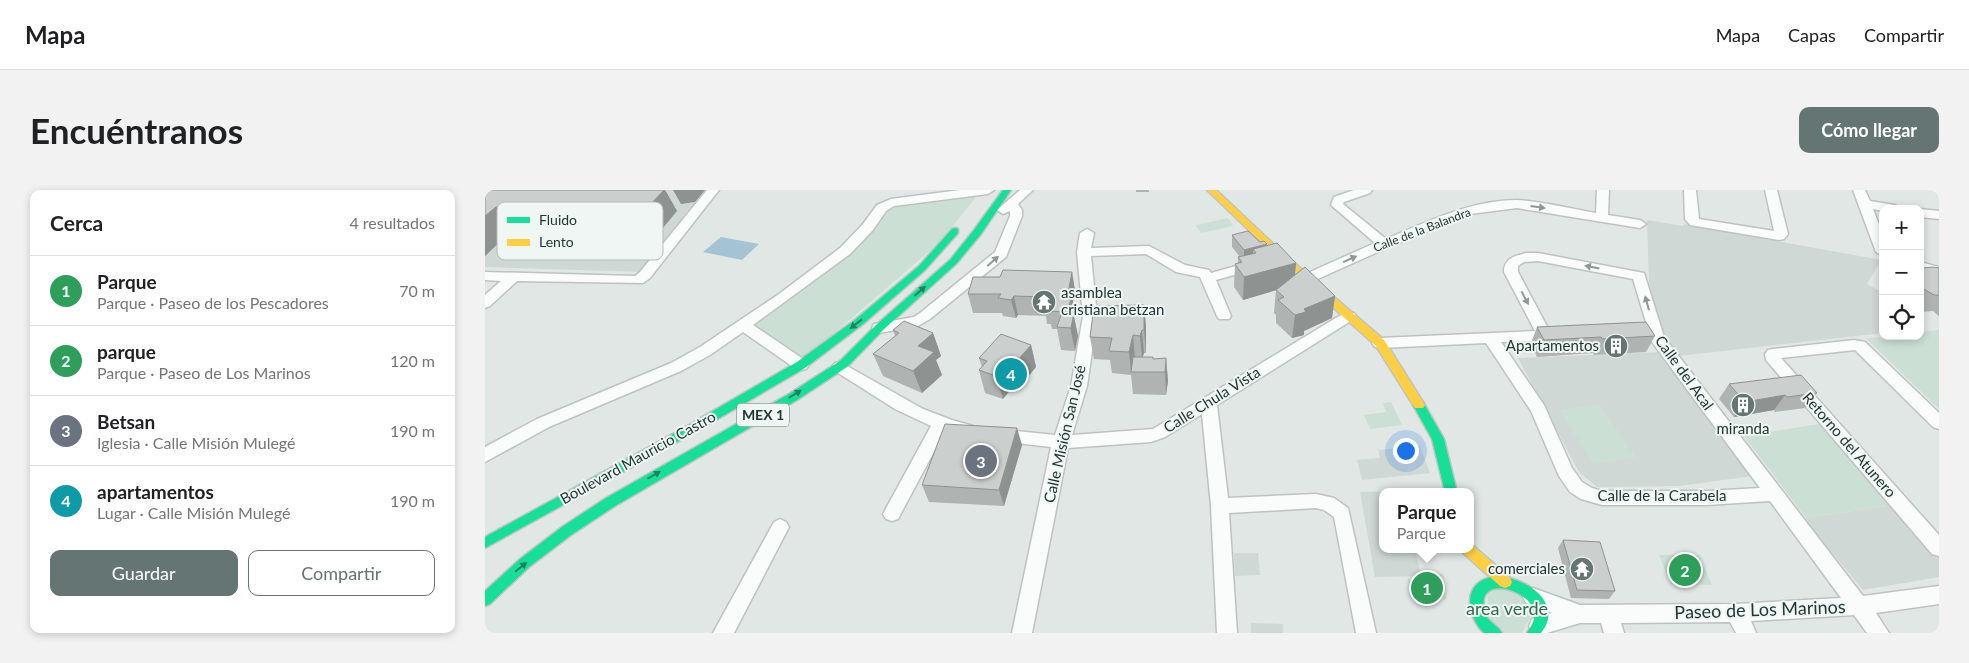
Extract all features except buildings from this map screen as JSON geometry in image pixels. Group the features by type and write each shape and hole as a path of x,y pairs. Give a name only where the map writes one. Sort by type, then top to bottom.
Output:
{"main road":[{"path":"976,206 988,190"},
{"path":"1211,190 1306,279 1380,342 1429,421 1438,440 1450,488"},
{"name":"Boulevard Mauricio Castro","path":"485,543 693,428 801,365 859,322 922,268 964,220"},
{"name":"Boulevard Mauricio Castro","path":"485,600 507,578 569,527 657,473 730,435 840,367 879,328 945,270 981,227"},
{"path":"497,549 554,504"},
{"path":"1468,553 1476,596 1476,610 1482,633"},
{"path":"1472,553 1505,582 1525,590 1533,598 1539,606 1541,616 1536,630"},
{"path":"1476,596 1484,586 1490,583 1505,582"},
{"path":"1479,618 1495,633"}],"street":[{"path":"663,253 713,190"},
{"path":"485,455 543,423 676,367 705,350 784,297 845,251 868,227 881,208 891,203 927,194 988,190"},
{"path":"981,227 1009,196 1027,190"},
{"path":"1366,190 1339,200 1337,206 1384,244"},
{"path":"1517,204 1518,190"},
{"path":"1602,216 1603,190"},
{"path":"1690,190 1691,219 1695,222 1779,236 1781,234 1771,190"},
{"path":"1859,190 1882,250"},
{"path":"879,328 918,321 973,278 1004,250 1017,216 1009,196"},
{"name":"Calle de la Balandra","path":"1306,279 1384,244 1467,212 1496,205 1517,204 1602,216 1640,224"},
{"path":"1864,204 1879,206"},
{"path":"1924,213 1939,215"},
{"name":"Calle Misión San José","path":"1022,633 1061,442 1079,386 1090,316 1082,285 1087,233"},
{"path":"1084,252 1149,250 1181,269 1204,273 1208,278 1224,316"},
{"path":"1208,278 1282,257"},
{"name":"Calle del Acal","path":"1545,336 1510,268 1515,260 1537,257 1639,276 1649,331 1657,338 1879,633"},
{"path":"485,276 638,280 645,276 658,260"},
{"path":"1924,267 1939,272"},
{"path":"485,303 513,277"},
{"path":"973,278 992,279"},
{"name":"Calle Chula Vista","path":"840,367 891,398 940,424 975,432 1061,442 1151,436 1159,433 1349,316"},
{"path":"742,325 801,365"},
{"path":"1380,342 1564,335"},
{"name":"Calle de la Carabela","path":"1491,338 1538,409 1565,471 1576,487 1587,494 1602,498 1707,498 1774,494"},
{"name":"Retorno del Atunero","path":"1939,423 1860,346 1854,344 1773,354 1774,360 1939,548"},
{"path":"1209,402 1220,506 1227,633"},
{"path":"892,514 940,424"},
{"path":"1220,506 1316,500 1336,507 1342,513 1366,633"},
{"path":"723,633 780,528"},
{"name":"Paseo de Los Marinos","path":"1533,598 1580,614 1608,614 1737,613 1859,606 1939,595"},
{"path":"1737,613 1746,633"},
{"name":"Paseo de Los Marinos","path":"1536,630 1580,614"},
{"path":"1608,614 1614,633"}],"shaded area":[{"path":"556,190 686,190 690,203 697,202 663,245 663,202 543,202"},
{"path":"1647,220 1683,226 1684,224 1879,260 1879,263 1867,284 1879,291 1879,333 1679,356 1665,338 1654,306 1649,282"},
{"path":"497,244 497,260 651,260 642,272 485,267 485,255"},
{"path":"1662,352 1752,476 1679,486 1597,487 1579,472 1518,358"},
{"path":"1420,446 1430,473 1362,480 1357,460 1380,458 1378,450"},
{"path":"1360,492 1379,492 1379,553 1416,553 1421,576 1375,577"},
{"path":"1895,505 1939,556 1939,577 1863,590 1812,529 1806,518"},
{"path":"1234,553 1258,553 1260,575 1235,576"},
{"path":"1251,623 1283,624 1283,633 1251,633"}],"green space":[{"path":"979,193 941,241 802,361 749,324 792,297 869,236 883,209 892,204"},
{"path":"1228,218 1233,226 1201,233 1196,225"},
{"path":"1939,330 1939,409 1866,338 1879,338 1879,340 1924,340 1924,332"},
{"path":"1391,402 1402,425 1370,429 1364,415 1386,412 1383,403"},
{"path":"1599,404 1636,457 1594,464 1559,410"},
{"path":"1825,423 1895,505 1806,518 1744,436"},
{"path":"1659,555 1699,555 1712,585 1671,584"},
{"path":"1428,573 1443,574 1446,599 1410,597 1408,579 1428,580"},
{"name":"area verde","path":"1507,585 1535,608 1522,633 1505,633 1492,626 1486,589"}],"water":[{"path":"721,237 759,244 742,260 703,252"}],"traffic: fast":[{"path":"485,600 524,563 566,531 655,475 793,397 843,364 895,313 928,286 953,262 1007,190"},
{"path":"485,543 693,428 801,365 859,322 922,268 955,231"},
{"path":"1419,405 1438,439 1450,488"},
{"path":"1495,633 1481,620 1477,605 1479,592 1487,585 1496,582 1514,585 1523,589 1537,602 1541,618 1534,633"}],"traffic: slow":[{"path":"1211,190 1282,257 1380,343 1419,405"},
{"path":"1472,553 1505,582"}],"place":[{"name":"asamblea cristiana betzan","path":"1044,302"},
{"name":"Apartamentos","path":"1616,346"},
{"name":"apartamentos","path":"1011,374"},
{"name":"miranda","path":"1743,405"},
{"name":"Betsan","path":"981,461"},
{"name":"comerciales","path":"1582,569"},
{"name":"parque","path":"1685,570"},
{"name":"Parque","path":"1427,588"}]}
